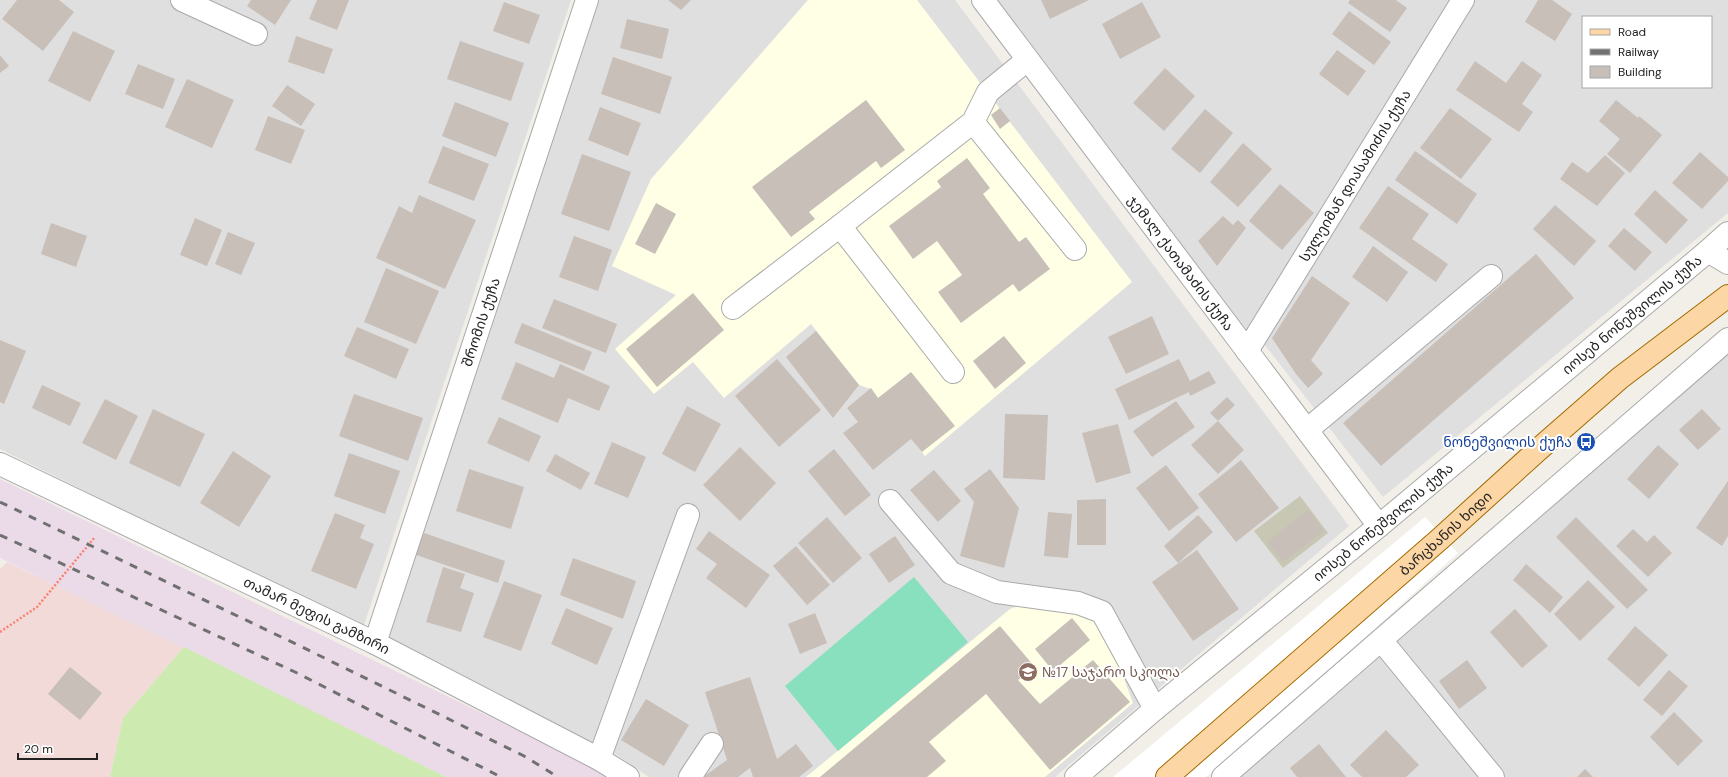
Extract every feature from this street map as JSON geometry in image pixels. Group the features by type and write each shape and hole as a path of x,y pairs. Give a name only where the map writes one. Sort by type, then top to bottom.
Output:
{"main road":[{"name":"ბარცხანის ხიდი","path":"1167,777 1442,538 1539,449 1620,378 1728,296"}],"street":[{"path":"182,0 256,34"},
{"name":"შრომის ქუჩა","path":"374,643 587,0"},
{"name":"ჯემალ ქათამაძის ქუჩა","path":"983,0 1379,526"},
{"name":"სულეიმან დიასამიძის ქუჩა","path":"1248,351 1464,0"},
{"path":"733,308 973,122 988,92 1027,60"},
{"path":"973,122 1075,249"},
{"path":"840,226 953,372"},
{"path":"1708,251 1728,233"},
{"name":"იოსებ ნონეშვილის ქუჩა","path":"1076,777 1155,709 1379,526 1708,251 1728,262"},
{"path":"1307,430 1491,276"},
{"path":"1223,777 1728,339"},
{"name":"თამარ მეფის გამზირი","path":"0,464 374,643 599,759 628,777"},
{"path":"890,502 951,573 997,592 1078,603 1102,612 1155,709"},
{"path":"599,759 688,515"},
{"path":"1381,640 1493,777"},
{"path":"690,777 712,744"}],"path":[{"path":"0,632 37,607 90,545 109,516"}],"shaded area":[{"path":"0,0 571,0 363,628 0,449"},
{"path":"595,0 955,0 1349,526 1055,777 649,777 617,755 384,635"},
{"path":"808,0 917,0 1132,282 925,456 871,389 859,385 811,324 724,398 693,362 654,394 615,349 676,295 612,266 651,179"},
{"path":"983,0 1463,0 1247,351"},
{"path":"1475,0 1728,0 1728,213 1383,497 1261,340"},
{"path":"1728,349 1728,777 1235,777"},
{"path":"0,479 614,777 446,777 0,558"},
{"path":"1300,496 1328,533 1283,568 1254,531"},
{"path":"7,562 184,647 123,718 110,777 0,777 0,569"},
{"name":"№17 საჯარო სკოლა","path":"1031,601 1096,616 1110,641 1133,703 1045,777 806,777 1010,609"}],"green space":[{"path":"914,577 968,642 838,751 785,686"},
{"path":"184,647 446,777 110,777 123,718"}],"pier":[{"path":"1425,517 1458,553 1269,725 1206,777 1113,777"}],"building":[{"path":"17,0 59,0 74,12 43,51 2,19"},
{"path":"251,0 291,0 275,25 247,6"},
{"path":"317,0 349,0 337,30 309,19"},
{"path":"668,0 691,0 681,10"},
{"path":"1041,0 1089,0 1050,19"},
{"path":"1350,0 1396,0 1407,8 1390,32 1348,3"},
{"path":"1538,0 1552,0 1572,14 1555,41 1525,22"},
{"path":"504,2 540,15 529,44 493,31"},
{"path":"1142,2 1161,37 1120,59 1102,24"},
{"path":"1349,11 1391,42 1374,65 1332,34"},
{"path":"627,19 669,29 662,59 620,48"},
{"path":"73,31 115,51 90,102 48,81"},
{"path":"296,36 333,49 324,74 288,62"},
{"path":"460,41 524,63 511,101 447,79"},
{"path":"1337,50 1366,71 1348,96 1319,74"},
{"path":"0,55 9,66 0,73"},
{"path":"613,57 672,77 660,114 601,94"},
{"path":"1475,61 1506,83 1522,61 1542,75 1522,104 1533,112 1519,132 1456,90"},
{"path":"138,64 175,79 163,109 125,94"},
{"path":"1165,68 1195,96 1164,131 1133,103"},
{"path":"187,79 234,100 212,148 165,127"},
{"path":"287,85 315,104 301,126 272,106"},
{"path":"866,100 905,150 881,168 876,161 809,212 815,219 791,237 752,187"},
{"path":"1616,100 1662,135 1630,173 1607,154 1620,139 1599,121"},
{"path":"455,102 509,123 496,157 442,136"},
{"path":"600,107 641,123 628,156 588,140"},
{"path":"1000,108 1010,121 1000,129 991,115"},
{"path":"1450,108 1492,139 1461,179 1420,148"},
{"path":"1205,109 1233,133 1200,173 1171,149"},
{"path":"268,116 305,130 291,164 255,150"},
{"path":"1243,143 1272,169 1238,207 1210,182"},
{"path":"443,146 489,164 474,201 428,183"},
{"path":"1415,151 1477,194 1457,224 1395,180"},
{"path":"1700,152 1728,177 1728,181 1702,209 1672,183"},
{"path":"582,154 631,172 609,231 561,214"},
{"path":"1605,155 1625,173 1597,206 1560,179 1572,162 1588,173"},
{"path":"967,158 990,188 983,194 1019,242 1026,237 1050,269 1019,292 1013,284 961,323 938,292 962,275 937,241 913,259 889,226 941,187 937,181"},
{"path":"1280,184 1314,213 1282,250 1249,221"},
{"path":"1388,186 1429,214 1412,239 1448,264 1436,282 1359,228"},
{"path":"1655,190 1688,220 1666,244 1634,214"},
{"path":"419,195 476,220 445,289 376,258 399,206 412,213"},
{"path":"656,203 676,214 655,254 635,244"},
{"path":"1555,205 1596,241 1574,266 1533,229"},
{"path":"1223,216 1233,225 1238,220 1246,228 1217,266 1198,241"},
{"path":"195,218 222,230 207,266 180,255"},
{"path":"51,223 87,236 76,267 41,254"},
{"path":"1624,228 1652,252 1635,271 1608,246"},
{"path":"228,232 255,243 241,275 215,264"},
{"path":"574,236 612,250 598,291 559,277"},
{"path":"1373,246 1408,272 1387,302 1352,277"},
{"path":"1536,254 1574,298 1381,466 1343,423"},
{"path":"386,268 439,291 416,344 364,322"},
{"path":"1312,276 1350,303 1311,360 1323,374 1308,388 1296,374 1272,338"},
{"path":"693,293 724,330 657,387 626,349"},
{"path":"554,299 617,324 606,353 542,328"},
{"path":"1152,316 1169,354 1126,374 1108,337"},
{"path":"522,323 592,352 584,371 514,343"},
{"path":"357,327 409,349 396,379 344,356"},
{"path":"816,331 859,385 833,418 786,357"},
{"path":"1004,336 1026,363 995,389 973,361"},
{"path":"0,340 26,351 4,404 0,402"},
{"path":"777,359 821,410 779,447 735,396"},
{"path":"1179,359 1190,381 1209,371 1216,383 1190,396 1189,392 1129,420 1115,389"},
{"path":"516,362 554,378 560,364 610,386 599,411 568,398 558,423 501,399"},
{"path":"911,372 955,426 922,452 911,439 873,470 843,433 858,422 847,408 871,388 878,398"},
{"path":"42,385 81,403 70,426 32,408"},
{"path":"354,394 423,418 408,461 339,436"},
{"path":"1227,397 1235,405 1218,421 1210,413"},
{"path":"105,399 138,416 116,460 82,443"},
{"path":"1176,401 1195,427 1152,457 1133,431"},
{"path":"687,406 721,424 695,472 662,454"},
{"path":"153,409 205,434 180,487 129,463"},
{"path":"1702,409 1721,429 1698,450 1679,430"},
{"path":"1005,414 1048,415 1045,480 1003,478"},
{"path":"499,417 541,436 529,462 487,443"},
{"path":"1218,421 1244,450 1218,474 1191,445"},
{"path":"1118,424 1131,473 1096,483 1082,433"},
{"path":"612,442 646,457 628,498 594,484"},
{"path":"1658,445 1679,464 1649,499 1627,479"},
{"path":"740,447 776,483 740,521 703,485"},
{"path":"834,449 871,495 845,516 808,471"},
{"path":"233,451 271,476 239,527 200,503"},
{"path":"349,453 400,471 385,514 334,496"},
{"path":"555,454 590,473 581,490 546,471"},
{"path":"1241,460 1279,508 1236,542 1198,494"},
{"path":"1166,465 1199,508 1169,531 1136,488"},
{"path":"469,469 524,487 511,529 456,511"},
{"path":"990,469 1019,508 1004,568 960,556 974,502 964,489"},
{"path":"934,470 961,501 938,522 910,490"},
{"path":"1728,481 1728,536 1722,546 1696,528"},
{"path":"1106,499 1106,545 1077,545 1077,500"},
{"path":"1308,510 1324,531 1283,562 1267,542"},
{"path":"1048,512 1072,514 1068,558 1044,556"},
{"path":"335,513 365,525 360,538 374,544 356,589 311,571"},
{"path":"1198,515 1213,532 1178,563 1164,546"},
{"path":"827,517 862,558 833,583 798,543"},
{"path":"1576,517 1648,590 1627,609 1556,537"},
{"path":"1633,529 1647,542 1654,535 1672,553 1648,577 1616,546"},
{"path":"709,531 770,575 746,608 706,578 717,564 696,549"},
{"path":"424,533 505,561 498,583 416,555"},
{"path":"895,536 915,565 889,583 869,554"},
{"path":"796,546 830,585 807,605 773,566"},
{"path":"1197,550 1239,609 1193,641 1152,582"},
{"path":"573,558 636,581 623,619 560,595"},
{"path":"1526,564 1563,597 1550,613 1513,580"},
{"path":"443,567 465,574 460,588 474,593 461,632 426,622"},
{"path":"1588,580 1615,607 1580,641 1554,614"},
{"path":"504,581 542,595 521,651 483,637"},
{"path":"566,608 613,628 597,665 551,644"},
{"path":"1515,609 1548,646 1522,668 1490,632"},
{"path":"815,613 827,643 800,654 788,624"},
{"path":"1072,618 1090,640 1053,671 1035,649"},
{"path":"1000,626 1034,666 1018,680 1040,704 1093,660 1130,702 1050,770 986,694 929,742 946,761 927,777 820,777"},
{"path":"1635,626 1668,655 1639,687 1607,659"},
{"path":"1467,660 1487,688 1459,709 1439,681"},
{"path":"70,667 102,693 80,720 48,694"},
{"path":"1669,670 1688,686 1662,716 1643,700"},
{"path":"750,677 777,759 796,744 813,766 799,777 753,777 750,768 738,777 703,777 727,760 705,692"},
{"path":"646,699 689,725 664,766 621,740"},
{"path":"1674,712 1703,741 1678,766 1650,737"},
{"path":"1386,730 1419,765 1406,777 1362,777 1350,765"},
{"path":"1319,744 1346,777 1297,777 1290,768"},
{"path":"1585,769 1593,777 1577,777"}],"railway":[{"path":"0,502 300,646 524,756 558,777"},
{"path":"0,535 295,672 501,777"}],"place":[{"name":"ნონეშვილის ქუჩა","path":"1586,442"},
{"name":"№17 საჯარო სკოლა","path":"1028,672"}]}
